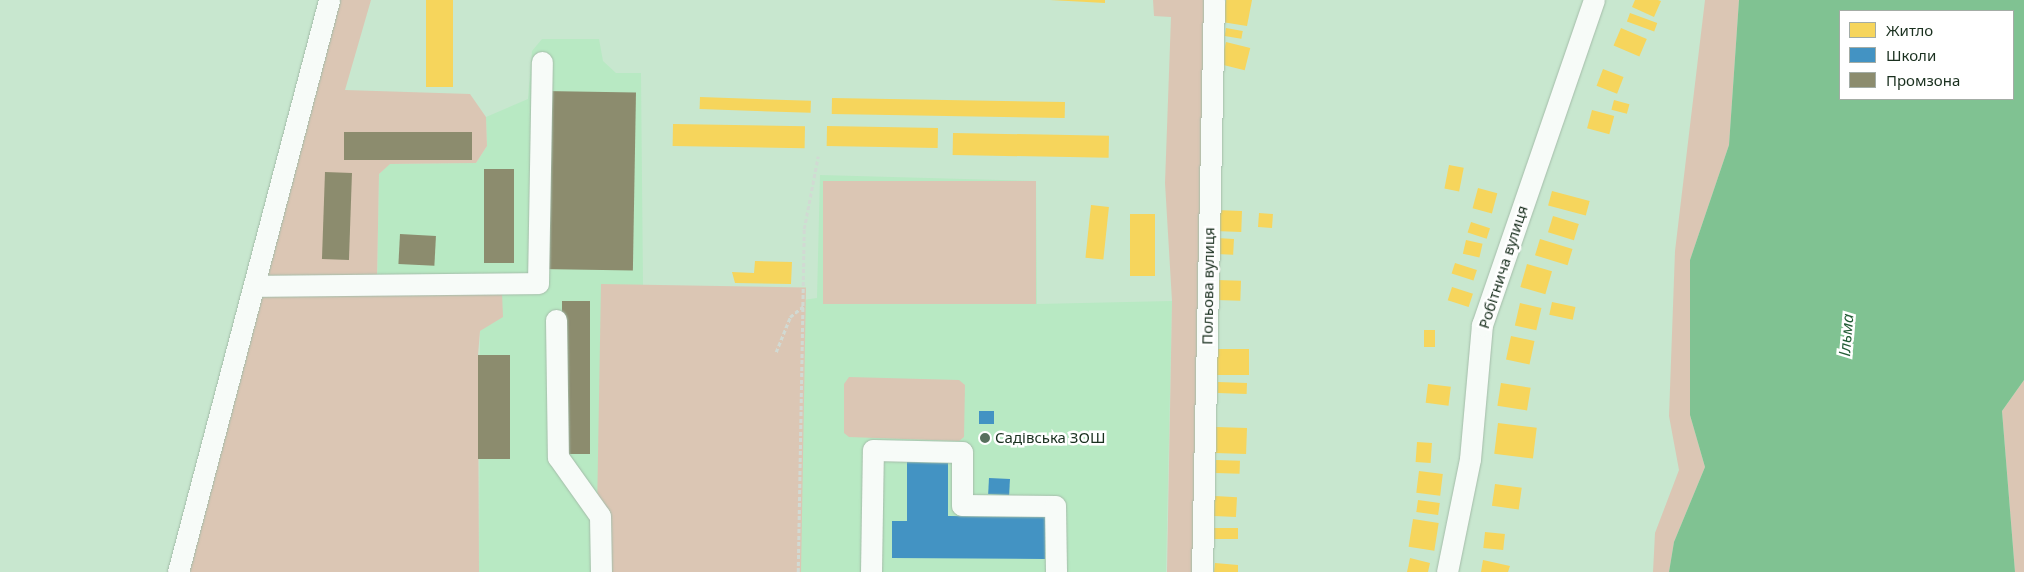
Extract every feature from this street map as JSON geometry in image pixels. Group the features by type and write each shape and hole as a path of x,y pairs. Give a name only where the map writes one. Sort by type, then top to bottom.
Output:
{"street":[{"path":"178,572 329,0"},
{"name":"Польова вулиця","path":"1202,572 1214,0"},
{"name":"Робітнича вулиця","path":"1447,572 1470,459 1482,325 1594,0"},
{"path":"254,286 538,283 542,62"},
{"path":"556,320 558,457 600,516 601,572"},
{"path":"871,572 873,450 962,452 962,505 1055,506 1056,572"}],"path":[{"path":"798,572 805,304 804,229 818,156"},
{"path":"776,352 790,317 805,304"}],"shaded area":[{"path":"329,0 371,0 345,90 470,94 486,117 487,146 476,163 390,164 379,174 377,280 502,292 503,317 480,331 478,355 479,572 178,572"},
{"path":"1153,0 1214,0 1199,572 1167,572 1172,301 1165,183 1171,17 1154,16"},
{"path":"1705,0 1739,0 1729,145 1690,260 1690,415 1705,467 1674,542 1669,572 1653,572 1655,533 1679,470 1669,416 1675,251"},
{"path":"542,39 599,39 603,61 616,73 641,73 643,285 601,285 611,572 479,572 480,331 377,294 379,174 389,164 476,163 487,146 486,117 528,99 532,51"},
{"name":"Садівська ЗОШ","path":"820,175 1036,181 1037,304 1172,301 1166,572 799,572 803,300 817,298"},
{"path":"823,181 1036,181 1036,304 823,304"},
{"path":"601,284 806,288 801,572 596,572"},
{"path":"849,377 959,380 965,385 964,437 959,441 849,437 844,433 844,384"},
{"path":"2024,380 2024,572 2015,572 2002,411"}],"water":[{"name":"Ільма","path":"1739,0 2024,0 2024,380 2002,411 2015,572 1669,572 1674,542 1705,467 1690,415 1690,260 1729,145"}],"building: Житло":[{"path":"426,0 453,0 453,87 426,87"},
{"path":"1050,0 1105,0 1105,3"},
{"path":"1226,0 1252,0 1247,26 1222,22"},
{"path":"1635,0 1661,1 1654,17 1632,7"},
{"path":"1630,13 1657,23 1654,31 1627,21"},
{"path":"1226,28 1243,31 1241,39 1225,36"},
{"path":"1621,28 1647,39 1639,56 1614,45"},
{"path":"1226,42 1250,48 1245,70 1220,64"},
{"path":"1603,69 1624,77 1617,94 1597,86"},
{"path":"700,97 811,101 811,113 700,109"},
{"path":"832,98 1065,102 1065,118 832,114"},
{"path":"1614,100 1629,104 1627,114 1611,110"},
{"path":"1592,110 1614,116 1609,134 1587,128"},
{"path":"673,124 805,126 805,148 673,146"},
{"path":"827,126 938,128 938,148 827,146"},
{"path":"953,133 1109,136 1109,158 953,155"},
{"path":"1449,165 1464,168 1459,191 1444,189"},
{"path":"1478,188 1497,193 1492,213 1473,208"},
{"path":"1552,191 1590,201 1586,216 1548,205"},
{"path":"1091,205 1109,207 1103,260 1085,258"},
{"path":"1216,210 1242,211 1241,232 1215,231"},
{"path":"1259,213 1273,214 1272,228 1258,227"},
{"path":"1130,214 1155,214 1155,276 1130,276"},
{"path":"1553,216 1579,224 1574,240 1548,232"},
{"path":"1471,222 1490,228 1487,239 1468,232"},
{"path":"1217,238 1234,239 1233,255 1216,254"},
{"path":"1540,239 1573,249 1568,265 1535,255"},
{"path":"1466,240 1483,244 1479,257 1463,254"},
{"path":"755,261 792,262 791,284 735,283 732,272 754,273"},
{"path":"1455,263 1477,270 1473,281 1452,273"},
{"path":"1527,264 1552,271 1545,294 1520,287"},
{"path":"1217,280 1241,281 1240,301 1216,300"},
{"path":"1452,287 1473,294 1469,307 1448,300"},
{"path":"1552,302 1575,307 1573,320 1549,315"},
{"path":"1520,303 1541,308 1536,330 1515,325"},
{"path":"1424,330 1435,330 1435,347 1424,347"},
{"path":"1511,336 1534,341 1529,364 1506,359"},
{"path":"1217,349 1249,349 1249,375 1217,375"},
{"path":"1218,382 1247,383 1247,394 1218,393"},
{"path":"1501,383 1531,388 1527,410 1497,406"},
{"path":"1428,384 1451,387 1449,406 1426,403"},
{"path":"1498,423 1537,428 1533,459 1494,454"},
{"path":"1216,427 1247,428 1246,454 1215,453"},
{"path":"1417,442 1432,443 1431,463 1416,462"},
{"path":"1216,460 1240,461 1240,474 1216,473"},
{"path":"1419,471 1443,474 1440,496 1416,493"},
{"path":"1495,484 1522,488 1519,510 1492,506"},
{"path":"1215,496 1237,497 1236,517 1214,516"},
{"path":"1418,500 1440,503 1438,515 1416,512"},
{"path":"1413,519 1439,523 1434,551 1409,547"},
{"path":"1214,528 1238,528 1238,539 1214,539"},
{"path":"1485,532 1505,534 1503,550 1483,548"},
{"path":"1410,558 1430,563 1428,572 1407,572"},
{"path":"1483,560 1510,566 1508,572 1481,572"},
{"path":"1215,563 1238,565 1238,572 1214,572"}],"building: Школи":[{"path":"979,411 994,411 994,424 979,424"},
{"path":"907,462 948,463 948,516 1046,517 1045,559 892,558 892,521 907,521"},
{"path":"989,478 1010,479 1009,495 988,494"}],"building: Промзона":[{"path":"544,91 636,93 633,271 541,269"},
{"path":"344,132 472,132 472,160 344,160"},
{"path":"484,169 514,169 514,263 484,263"},
{"path":"325,172 352,173 349,260 322,259"},
{"path":"400,234 436,236 434,266 398,264"},
{"path":"562,301 590,301 590,454 562,454"},
{"path":"478,355 510,355 510,459 478,459"}],"place":[{"name":"Садівська ЗОШ","path":"985,438"}]}
